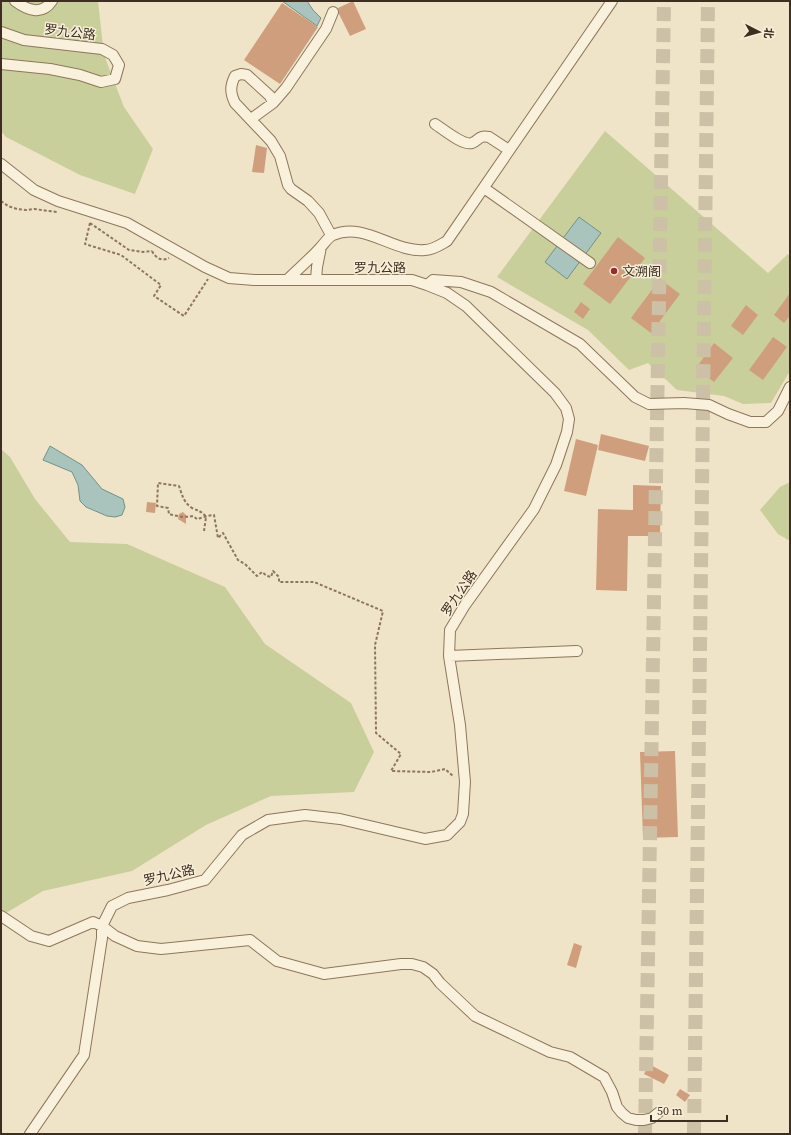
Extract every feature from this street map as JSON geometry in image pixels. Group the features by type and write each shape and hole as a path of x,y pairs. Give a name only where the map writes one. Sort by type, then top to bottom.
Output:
{"street":[{"name":"罗九公路","path":"15,1 24,8 36,11 48,6 52,1"},
{"path":"287,280 321,247 331,235 342,232 353,231 413,250 425,250 437,247 448,241 612,1"},
{"path":"250,119 273,103 291,82 326,29 333,12"},
{"name":"罗九公路","path":"1,32 24,40 102,49 113,55 119,65 115,79 101,82 80,75 50,69 1,64"},
{"path":"273,103 270,96 247,75 241,74 235,76 232,82 232,96 235,103 271,141 280,156 288,185 291,189 308,201 319,213 331,235"},
{"path":"435,124 465,143 473,143 479,137 486,136 509,150"},
{"name":"罗九公路","path":"1,164 34,190 58,202 127,223 205,267 229,278 254,280 412,280 447,293 466,306 555,393 566,408 569,419 556,465 534,509 465,605 450,630 449,656 460,725 465,782 463,814 460,822 447,835 426,839 340,819 305,815 268,820 242,835 205,880 168,890 128,898 112,906 102,926 102,938 84,1055 30,1134"},
{"path":"484,188 588,262"},
{"path":"316,280 321,247"},
{"path":"427,285 433,280 461,282 491,292 580,344 635,397 650,404 684,403 709,405 750,422 766,422 778,411 790,387"},
{"path":"449,656 577,651"},
{"path":"1,916 31,936 49,941 93,922 102,926 115,936 137,946 161,949 250,940 268,952 277,961 324,974 401,964 412,964 424,967 475,1016 550,1052 570,1057 604,1077 612,1092 617,1107 628,1118 644,1120 652,1118 658,1113"}],"path":[{"path":"1,201 8,206 17,209 61,212"},
{"path":"85,220 129,250 143,252 152,251"},
{"path":"90,223 85,244 121,255 161,285 154,296 184,316 210,276"},
{"path":"204,531 206,517 203,513 191,508 183,500 179,486 158,483 157,506 168,508 168,514 176,516 193,516 197,519 206,517 214,515 218,538 223,533 238,560 245,564 257,576 262,572 271,577 273,571 279,577 278,582 314,582 383,611 375,645 376,733 401,754 391,771 431,772 445,769 457,780 465,782"}],"green space":[{"path":"1,1 98,1 104,55 124,107 153,149 135,194 80,175 6,137 1,131"},
{"path":"605,131 768,273 788,254 790,256 790,371 771,403 743,404 724,396 677,390 648,363 629,370 588,330 497,277"},
{"path":"1,449 10,457 35,499 70,542 127,544 225,587 265,644 351,703 374,752 354,792 271,796 206,825 132,871 43,891 1,916"},
{"path":"790,482 790,541 778,534 760,510 780,487"}],"water":[{"path":"282,1 307,1 321,18 317,26"},
{"path":"579,217 601,233 567,279 545,262"},
{"path":"50,446 82,465 102,489 123,499 125,507 122,515 115,517 107,516 86,507 80,501 78,485 72,472 43,460"}],"building":[{"path":"353,1 366,29 350,36 339,14 338,8"},
{"path":"282,3 318,27 280,84 244,60"},
{"path":"256,145 267,148 264,173 252,172"},
{"name":"文溯阁","path":"618,237 645,258 610,304 583,284"},
{"path":"660,279 680,294 651,333 631,318"},
{"path":"790,293 790,316 784,323 774,315"},
{"path":"581,302 590,309 583,319 574,312"},
{"path":"746,305 758,315 743,335 731,326"},
{"path":"773,337 787,347 763,380 749,370"},
{"path":"714,343 733,358 714,382 696,368"},
{"path":"601,434 649,446 645,461 598,450"},
{"path":"576,439 598,445 586,496 564,491"},
{"path":"633,485 661,486 660,536 628,536 627,591 596,590 598,509 633,510"},
{"path":"147,502 156,503 155,513 146,512"},
{"path":"183,512 186,515 186,524 178,519 179,514"},
{"path":"675,751 678,837 643,838 640,752"},
{"path":"574,943 582,946 576,968 567,965"},
{"path":"649,1064 669,1075 664,1084 644,1074"},
{"path":"680,1089 690,1095 685,1102 676,1095"}],"tunnel":[{"path":"645,1134 664,1"},
{"path":"694,1134 708,1"}],"place":[{"name":"文溯阁","path":"614,271"}]}
